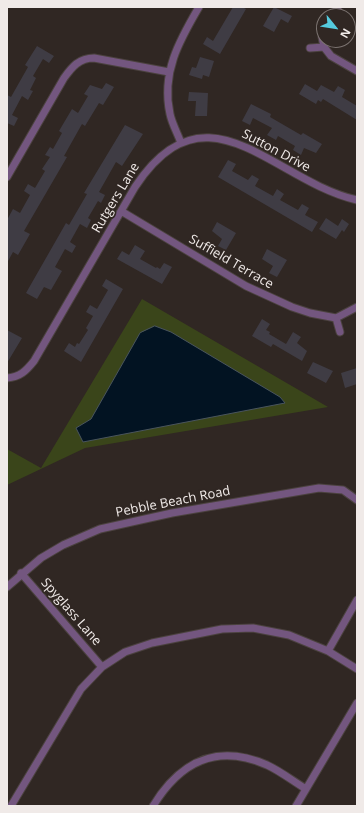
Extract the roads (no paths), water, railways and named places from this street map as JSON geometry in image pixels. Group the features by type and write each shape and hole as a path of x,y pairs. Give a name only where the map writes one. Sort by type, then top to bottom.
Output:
{"street":[{"path":"181,143 170,115 166,90 168,72 178,43 199,7"},
{"path":"310,48 316,48"},
{"path":"325,48 331,56 357,71"},
{"path":"7,177 64,78 80,61 87,58 94,58 168,72"},
{"name":"Sutton Drive","path":"181,143 204,138 229,140 247,146 316,186 341,197 357,200"},
{"name":"Rutgers Lane","path":"7,378 16,377 26,371 34,361 148,167 163,152 181,143"},
{"name":"Suffield Terrace","path":"121,211 266,296 310,313 336,318"},
{"path":"340,332 336,318 357,307"},
{"name":"Pebble Beach Road","path":"7,587 21,573 63,545 100,529 172,513 319,488 343,490 357,500"},
{"name":"Spyglass Lane","path":"21,573 102,667"},
{"path":"328,651 357,600"},
{"path":"12,806 81,689 102,667 125,652 152,642 222,629 253,628 282,634 328,651 357,669"},
{"path":"296,806 357,703"},
{"path":"153,806 165,787 187,767 215,755 238,757 266,765 306,789"}],"water":[{"path":"155,326 171,332 280,397 285,403 83,442 76,428 91,419 140,333"}]}
